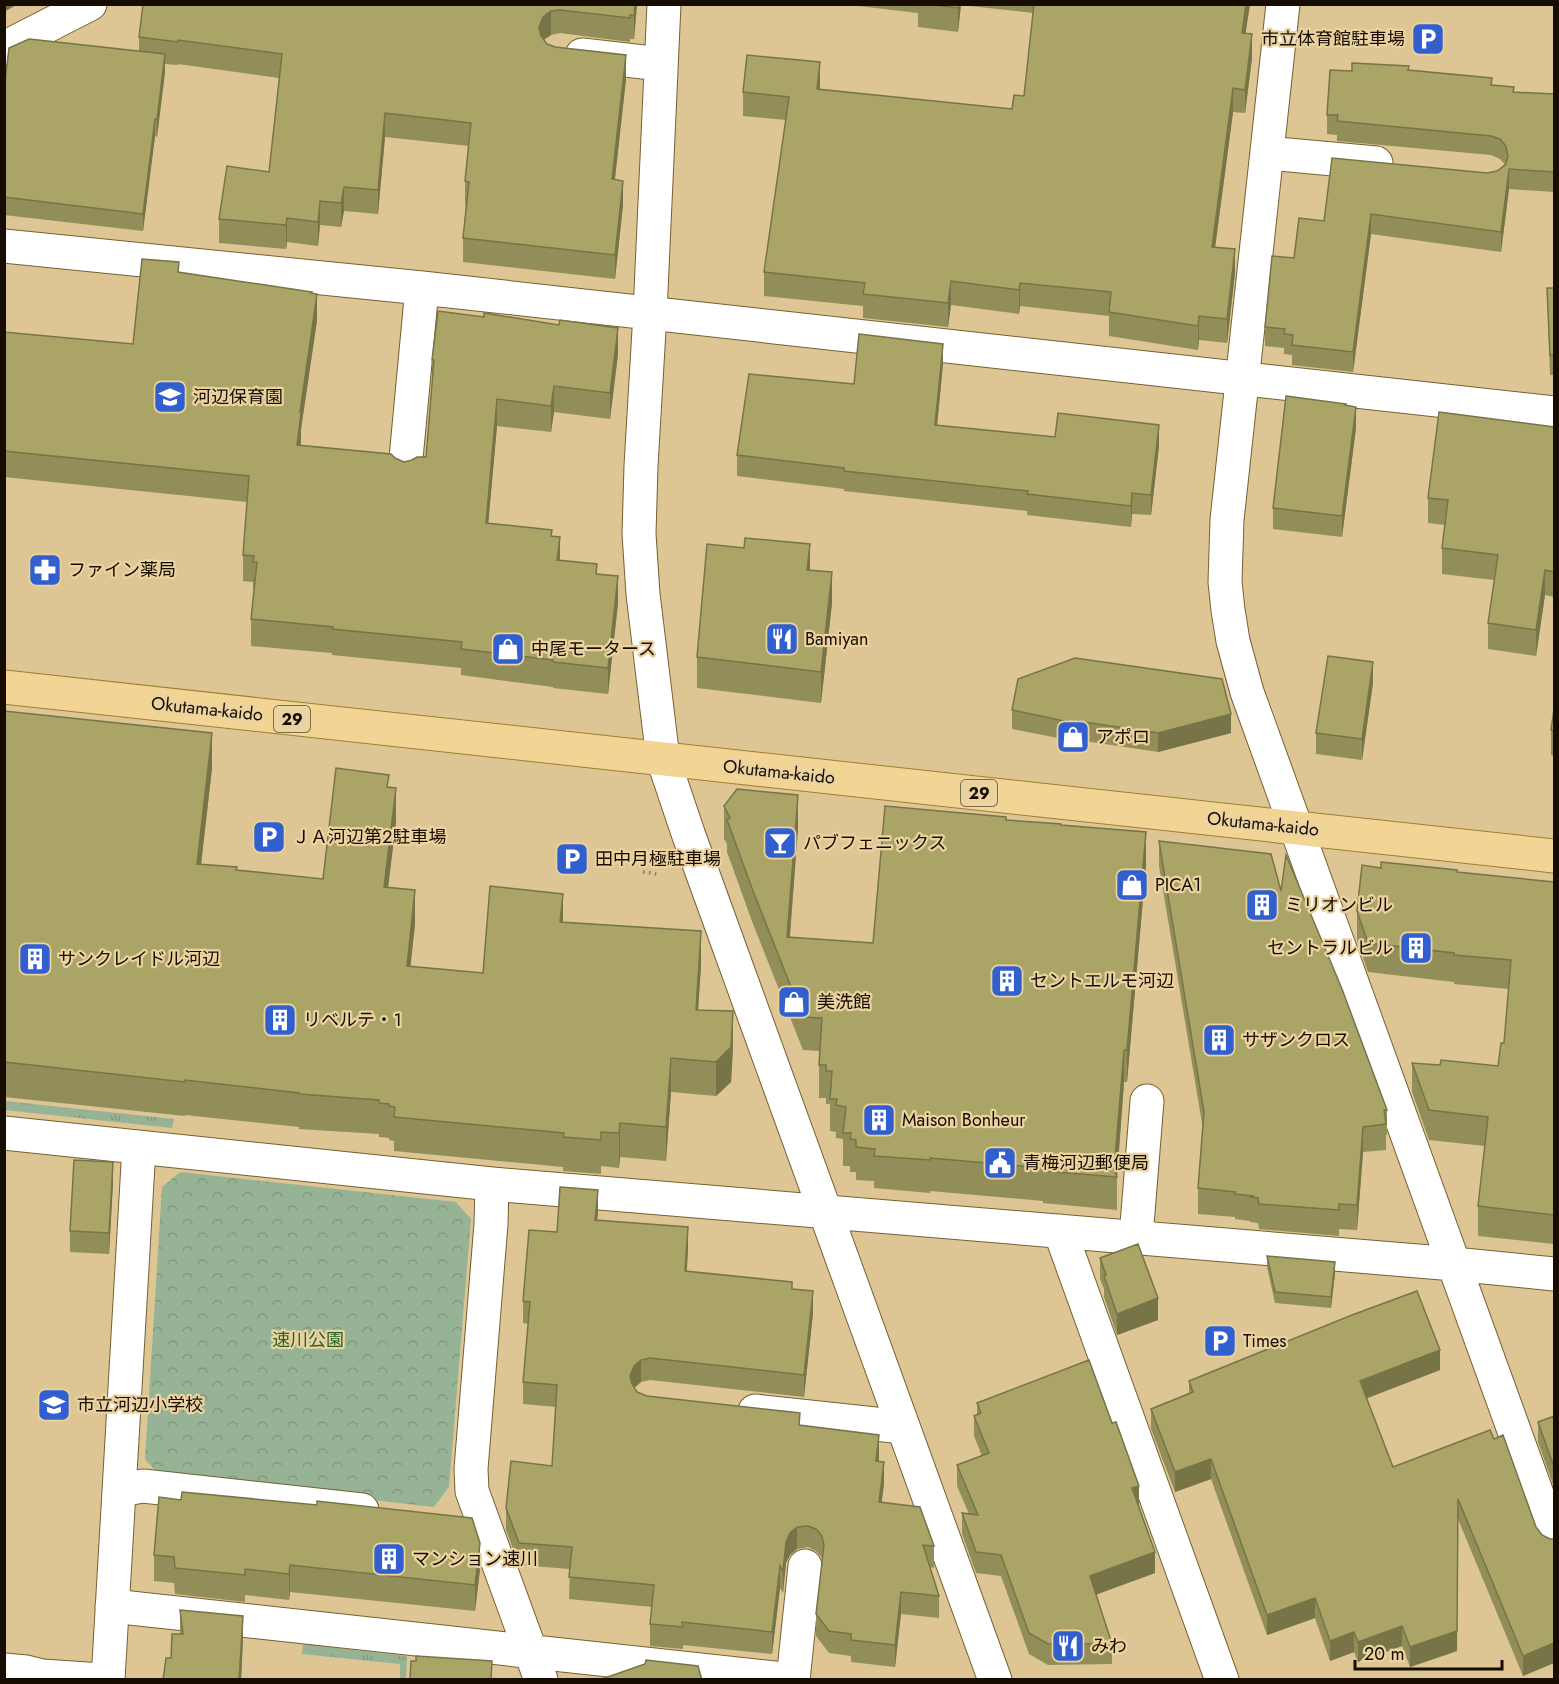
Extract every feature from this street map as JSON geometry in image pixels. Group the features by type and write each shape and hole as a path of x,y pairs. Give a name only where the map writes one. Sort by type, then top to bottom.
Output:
{"main road":[{"name":"Okutama-kaido","path":"4,687 1554,856"}],"street":[{"path":"4,48 90,4"},
{"path":"664,4 639,534 663,759 995,1680"},
{"path":"1283,4 1227,520 1225,582 1233,640 1247,692 1554,1541"},
{"path":"558,52 661,64"},
{"path":"1267,153 1407,166"},
{"path":"4,246 422,288 1554,413"},
{"path":"405,468 422,288"},
{"path":"1136,1237 1147,1101"},
{"path":"4,1132 492,1184 1554,1274"},
{"path":"108,1680 139,1147"},
{"path":"492,1184 491,1224 471,1469 472,1491 468,1520 535,1665"},
{"path":"1060,1231 1222,1680"},
{"path":"720,1407 903,1427"},
{"path":"120,1490 143,1486 386,1513"},
{"path":"112,1606 535,1665 793,1680 805,1566"},
{"path":"4,1670 26,1671 42,1676 102,1680"}],"green space":[{"path":"5,1101 174,1119 172,1128 5,1110"},
{"name":"速川公園","path":"180,1172 456,1202 471,1219 449,1487 434,1507 160,1476 145,1459 162,1187"},
{"path":"303,1644 407,1656 406,1679 400,1679 400,1664 302,1654"}],"building":[{"path":"143,4 635,4 634,16 630,15 630,18 551,11 543,17 539,27 541,36 547,44 555,47 626,55 612,179 623,181 615,255 463,238 469,182 465,181 471,123 385,113 378,190 344,187 341,203 320,201 318,222 287,218 286,225 219,219 227,166 269,172 282,54 139,37"},
{"path":"927,4 958,4 958,8"},
{"path":"1034,4 1246,4 1242,33 1252,34 1245,90 1233,88 1212,247 1235,249 1227,319 1199,316 1198,326 1109,312 1111,292 1020,283 1019,290 951,281 948,303 863,294 865,283 764,272 789,97 743,92 747,55 820,62 817,89 1012,109 1014,95 1024,96"},
{"path":"29,39 165,54 143,214 4,197 4,90 9,48"},
{"path":"1352,63 1409,66 1408,70 1492,78 1491,85 1514,87 1513,92 1554,94 1554,172 1509,169 1501,232 1371,214 1353,352 1292,345 1293,335 1284,334 1285,329 1265,327 1272,256 1294,258 1299,218 1324,221 1332,158 1487,173 1497,171 1505,165 1508,157 1506,146 1500,139 1491,136 1337,121 1338,115 1327,115 1330,70 1352,71"},
{"path":"142,259 179,262 178,272 317,294 297,445 391,454 404,462 417,457 426,457 434,360 432,360 438,311 484,317 484,313 559,325 560,320 618,328 610,393 554,386 551,406 497,399 486,523 552,530 551,536 560,537 557,560 597,564 596,574 618,576 608,668 461,649 462,642 251,619 257,562 253,562 254,556 243,555 249,476 4,451 4,332 133,344"},
{"path":"1547,288 1554,288 1554,355 1550,355"},
{"path":"859,334 943,344 935,425 1055,437 1058,413 1159,425 1151,495 1132,493 1131,506 1027,494 1028,491 844,471 844,468 737,455 749,374 854,384"},
{"path":"1286,396 1356,407 1342,516 1273,508"},
{"path":"1439,412 1554,427 1554,572 1545,570 1536,630 1488,623 1498,555 1442,548 1448,500 1428,498"},
{"path":"745,538 810,544 807,570 832,572 821,672 697,657 707,544 744,548"},
{"path":"1328,656 1373,662 1362,739 1316,733"},
{"path":"1075,658 1222,679 1231,714 1158,733 1078,721 1078,724 1012,710 1018,679"},
{"path":"1554,709 1554,731 1551,730"},
{"path":"4,711 212,733 197,864 323,879 336,768 389,775 387,787 396,788 384,887 415,890 407,966 483,973 490,886 563,894 560,922 701,931 696,1010 733,1011 731,1047 716,1062 671,1058 666,1127 620,1123 619,1133 601,1132 601,1140 563,1137 564,1133 394,1117 395,1107 379,1103 379,1100 299,1094 4,1062"},
{"path":"737,789 798,795 787,937 873,943 885,806 1006,817 1006,820 1146,832 1127,1050 1124,1050 1114,1170 1117,1177 930,1158 930,1160 874,1156 875,1149 856,1147 856,1140 850,1139 851,1133 843,1133 846,1107 836,1105 837,1099 830,1099 832,1071 826,1071 826,1065 819,1065 822,1018 803,1017 727,820 730,818 724,806"},
{"path":"1159,841 1271,854 1281,891 1286,855 1342,989 1387,1110 1384,1110 1386,1124 1363,1127 1357,1205 1339,1204 1339,1210 1259,1204 1258,1198 1250,1197 1254,1196 1198,1188 1204,1112"},
{"path":"1381,862 1554,882 1554,1215 1478,1206 1488,1117 1429,1110 1412,1063 1440,1065 1441,1060 1498,1066 1501,1043 1504,1043 1511,960 1368,943 1357,911 1362,865 1381,868"},
{"path":"74,1160 113,1162 109,1233 70,1231"},
{"path":"560,1187 598,1190 595,1220 688,1227 685,1271 792,1282 792,1289 813,1291 804,1375 650,1358 641,1360 634,1366 630,1376 637,1392 647,1396 800,1413 799,1425 879,1435 876,1461 884,1462 879,1502 920,1507 934,1546 923,1545 939,1596 901,1592 895,1645 851,1640 851,1634 829,1631 816,1614 824,1545 822,1536 816,1529 808,1526 797,1527 790,1533 786,1542 783,1571 780,1566 772,1632 682,1622 683,1627 650,1624 654,1585 569,1577 572,1547 519,1543 506,1508 511,1461 552,1466 557,1385 523,1382 530,1302 523,1301 529,1230 557,1232"},
{"path":"1138,1244 1158,1298 1117,1314 1100,1258"},
{"path":"1267,1256 1335,1262 1331,1297 1275,1292"},
{"path":"1417,1291 1440,1350 1360,1381 1393,1467 1490,1430 1494,1439 1503,1435 1536,1527 1542,1535 1554,1539 1554,1643 1523,1656 1458,1499 1457,1631 1410,1647 1402,1626 1358,1642 1354,1632 1330,1641 1315,1598 1267,1615 1211,1459 1175,1472 1151,1409 1193,1392 1189,1381"},
{"path":"1089,1360 1112,1423 1116,1422 1139,1486 1132,1488 1155,1552 1090,1576 1112,1644 1048,1644 1029,1633 1001,1555 976,1552 962,1513 978,1515 957,1465 989,1453 974,1416 981,1413 977,1403"},
{"path":"1554,1416 1554,1467 1538,1422"},
{"path":"182,1492 317,1505 317,1501 472,1518 480,1543 475,1585 290,1565 289,1574 245,1569 245,1575 175,1568 174,1557 154,1555 159,1497 181,1500"},
{"path":"180,1610 243,1616 239,1680 163,1680 166,1658 171,1658 172,1634 183,1634"},
{"path":"416,1656 492,1661 491,1679 499,1680 410,1680 411,1661 416,1661"},
{"path":"646,1660 698,1666 702,1680 599,1680 645,1664"}],"place":[{"name":"市立体育館駐車場","path":"1428,39"},
{"name":"河辺保育園","path":"170,397"},
{"name":"ファイン薬局","path":"45,570"},
{"name":"Bamiyan","path":"782,639"},
{"name":"中尾モータース","path":"508,649"},
{"name":"アポロ","path":"1073,737"},
{"name":"ＪＡ河辺第２駐車場","path":"269,837"},
{"name":"パブフェニックス","path":"780,843"},
{"name":"田中月極駐車場","path":"572,859"},
{"name":"PICA1","path":"1132,885"},
{"name":"ミリオンビル","path":"1262,905"},
{"name":"セントラルビル","path":"1416,948"},
{"name":"サンクレイドル河辺","path":"35,959"},
{"name":"セントエルモ河辺","path":"1007,981"},
{"name":"美洗館","path":"794,1002"},
{"name":"リベルテ・１","path":"280,1020"},
{"name":"サザンクロス","path":"1219,1040"},
{"name":"Maison Bonheur","path":"879,1120"},
{"name":"青梅河辺郵便局","path":"1000,1163"},
{"name":"Times","path":"1220,1341"},
{"name":"市立河辺小学校","path":"54,1405"},
{"name":"マンション速川","path":"389,1559"},
{"name":"みわ","path":"1068,1646"}]}
